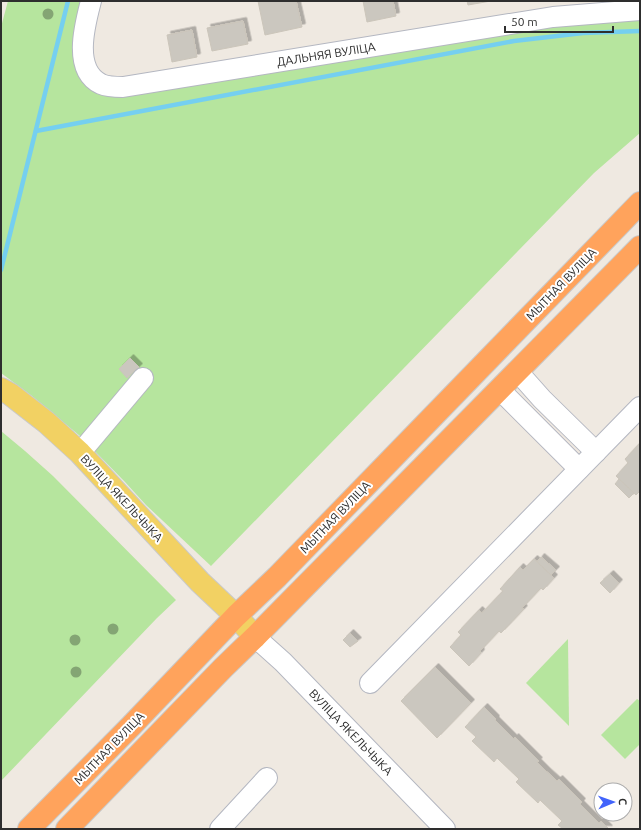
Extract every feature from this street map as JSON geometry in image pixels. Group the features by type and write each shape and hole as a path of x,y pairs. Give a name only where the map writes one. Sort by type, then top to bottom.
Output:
{"highway":[{"name":"МЫТНАЯ ВУЛІЦА","path":"29,829 640,203"},
{"path":"67,829 223,668 640,248"}],"main road":[{"name":"ВУЛІЦА ЯКЕЛЬЧЫКА","path":"1,389 10,394 46,422 80,453 200,582 236,616 255,637"}],"street":[{"name":"ДАЛЬНЯЯ ВУЛІЦА","path":"91,1 83,39 83,53 86,66 92,77 101,84 123,87 553,17 640,10"},
{"path":"518,372 542,399 596,452"},
{"path":"80,453 143,378"},
{"path":"500,390 579,469"},
{"path":"370,683 640,406"},
{"name":"ВУЛІЦА ЯКЕЛЬЧЫКА","path":"255,637 283,662 445,829"},
{"path":"220,829 267,778"}],"green space":[{"path":"8,1 83,1 82,80 90,89 101,94 541,28 640,19 640,133 594,173 211,566 146,505 80,436 32,396 1,373 1,27"},
{"path":"1,431 53,476 176,600 1,781"},
{"path":"568,639 569,726 526,683"},
{"path":"637,699 640,701 640,744 625,759 601,735"}],"building":[{"path":"258,1 296,1 302,27 265,35"},
{"path":"363,1 393,1 396,16 367,22"},
{"path":"467,1 491,1 468,5"},
{"path":"243,21 248,44 212,51 207,28"},
{"path":"192,30 197,57 172,62 167,35"},
{"path":"130,358 139,367 127,378 119,369"},
{"path":"640,443 640,491 636,495 616,476 628,463 625,459"},
{"path":"619,479 634,493 629,498 615,484"},
{"path":"541,557 556,570 551,575 537,562"},
{"path":"534,559 554,578 543,590 541,588 522,608 524,609 501,633 499,631 480,651 481,653 469,666 450,647 461,635 458,632 479,610 482,613 503,591 500,589 520,567 523,570"},
{"path":"610,574 619,583 610,593 600,583"},
{"path":"350,633 358,641 350,647 343,640"},
{"path":"435,667 471,703 437,738 401,701"},
{"path":"484,707 514,739 515,737 539,761 537,762 547,772 557,781 559,779 582,802 580,804 593,817 593,822 602,822 609,829 563,829 558,825 562,821 540,800 538,803 516,782 519,779 497,758 494,762 472,741 476,737 465,727"}],"waterway":[{"path":"1,270 68,1"},
{"path":"36,131 514,41 583,33 640,31"}]}
